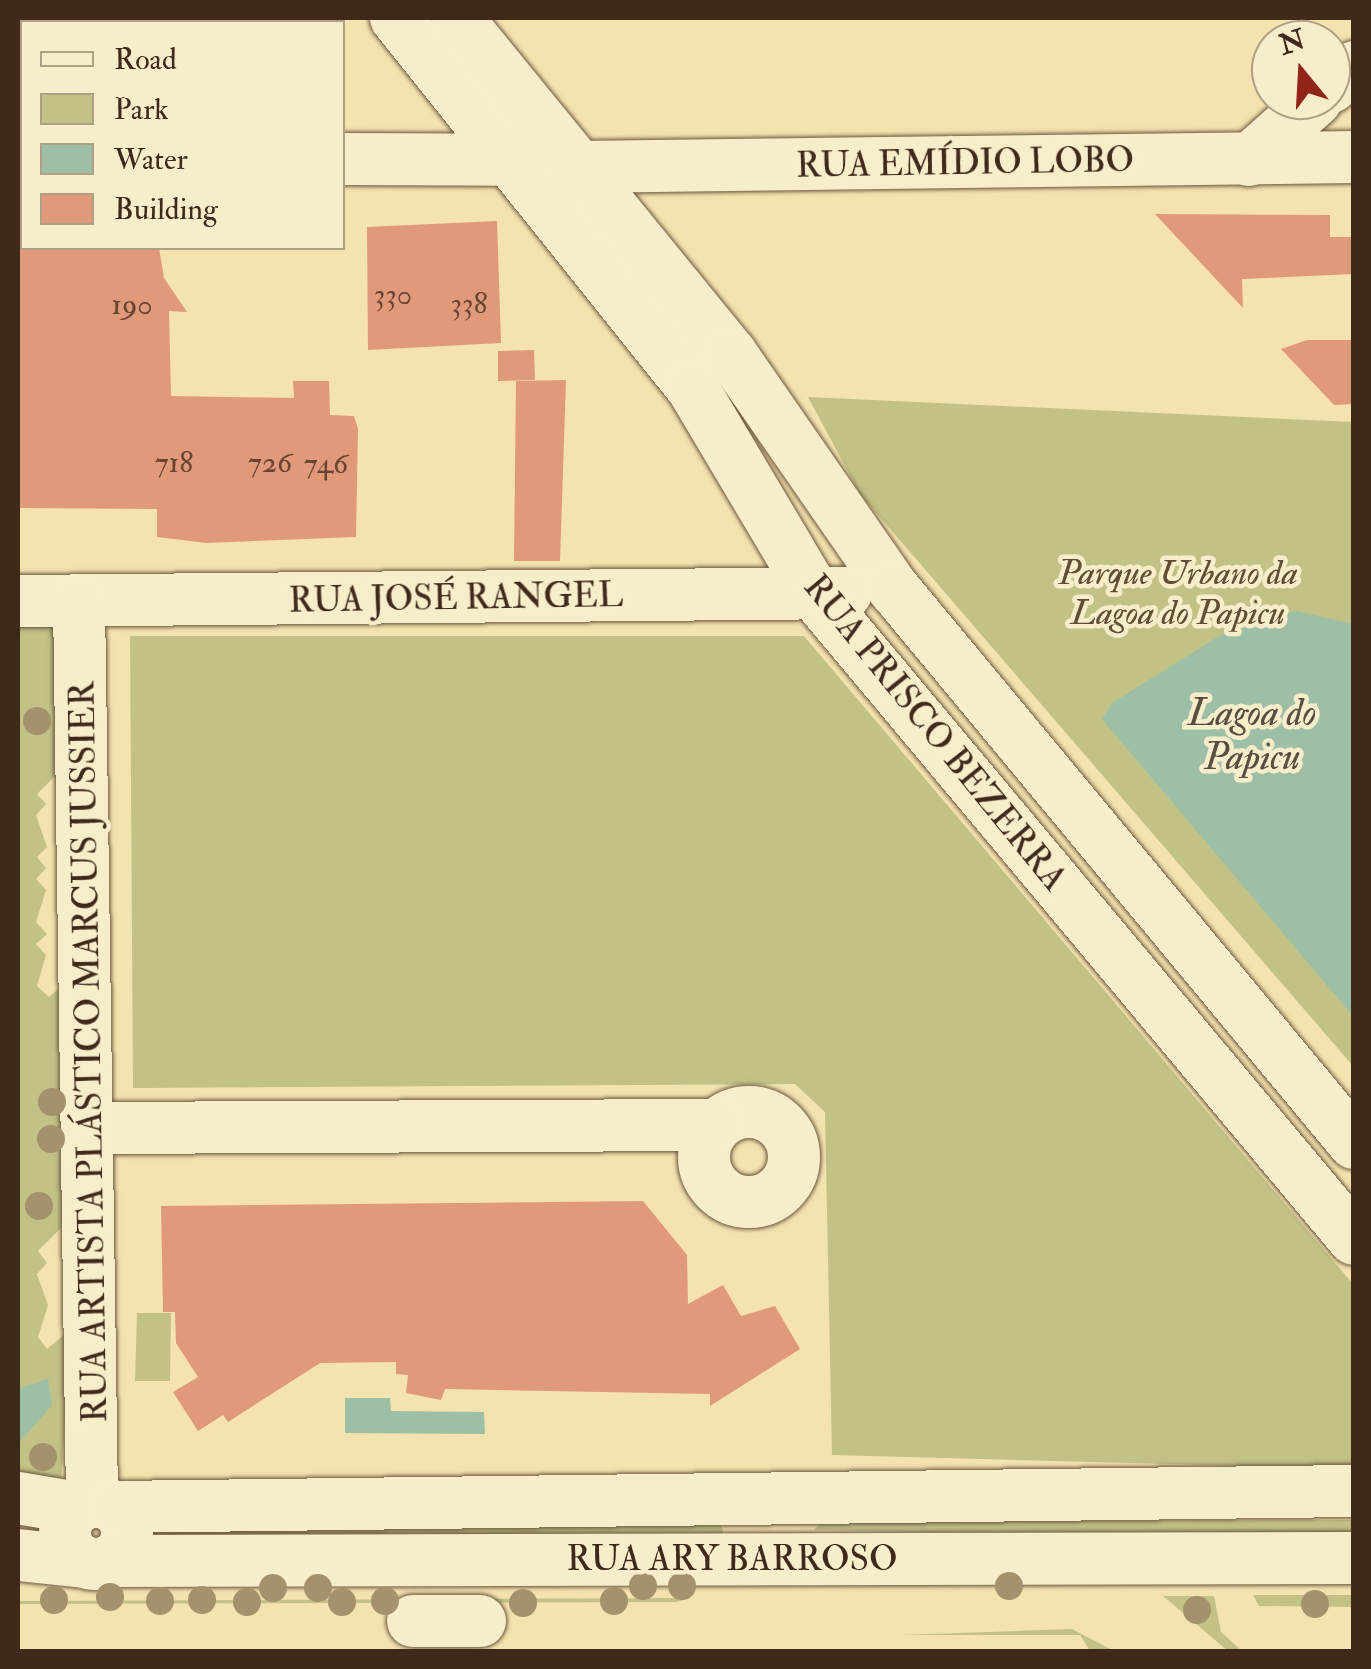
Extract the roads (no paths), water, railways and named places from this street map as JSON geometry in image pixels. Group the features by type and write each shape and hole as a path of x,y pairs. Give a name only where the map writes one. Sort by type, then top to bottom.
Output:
{"street":[{"name":"RUA PRISCO BEZERRA","path":"396,18 692,387 816,596 1354,1239"},
{"name":"RUA PRISCO BEZERRA","path":"457,18 731,354 894,589 1354,1143"},
{"path":"1250,160 1296,120"},
{"name":"RUA EMÍDIO LOBO","path":"577,166 1354,157"},
{"path":"345,159 509,160"},
{"name":"RUA JOSÉ RANGEL","path":"18,602 816,596 894,589"},
{"name":"RUA ARTISTA PLÁSTICO MARCUS JUSSIER","path":"78,602 93,1128 95,1506 128,1535 98,1562"},
{"path":"93,1128 716,1125"},
{"name":"RUA ARY BARROSO","path":"18,1498 95,1506 777,1501 1354,1490"},
{"path":"769,1558 777,1501"},
{"name":"RUA ARY BARROSO","path":"18,1555 98,1562 1354,1558"},
{"path":"413,1621 480,1621"}],"water":[{"name":"Lagoa do Papicu","path":"1296,611 1353,624 1353,1016 1102,719 1112,703 1229,630"},
{"path":"48,1379 52,1405 18,1444 18,1389"},
{"path":"345,1398 390,1398 391,1411 484,1412 485,1434 345,1433"}],"park label":[{"name":"Parque Urbano da Lagoa do Papicu","path":"1178,593"}]}
